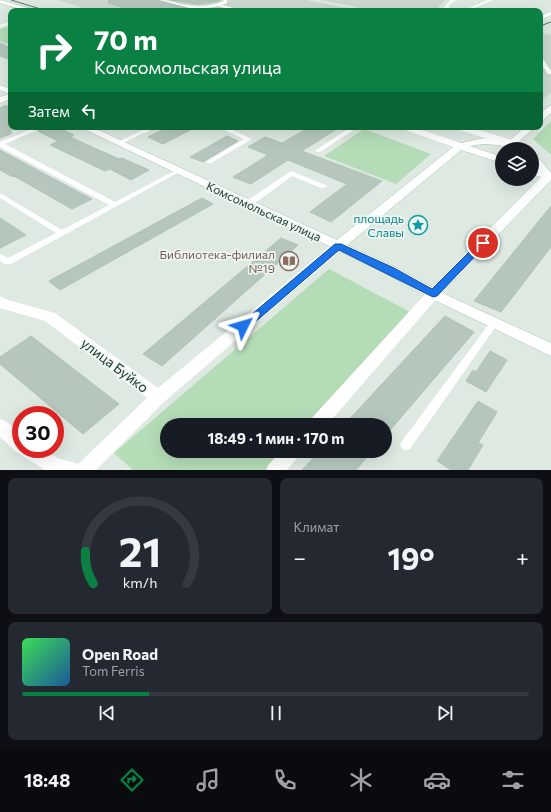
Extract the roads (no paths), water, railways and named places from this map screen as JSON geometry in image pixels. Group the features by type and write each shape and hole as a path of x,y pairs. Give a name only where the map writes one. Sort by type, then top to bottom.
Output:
{"street":[{"path":"0,1 23,8"},
{"path":"543,115 551,108"},
{"name":"Комсомольская улица","path":"91,130 390,270 433,294 551,350"},
{"path":"414,130 495,158"},
{"path":"469,130 509,142"},
{"path":"513,142 527,130"},
{"path":"158,398 338,246 460,146 478,141 495,142"},
{"path":"539,164 550,176"},
{"path":"539,172 550,176"},
{"path":"322,418 433,294 550,176"},
{"name":"улица Буйко","path":"0,301 3,304 50,317 158,398 84,470"},
{"path":"0,426 12,437"},
{"path":"42,458 53,465 71,470"},
{"path":"276,470 286,458"}],"lane":[{"path":"161,0 194,8 208,8 226,2 225,0"},
{"path":"446,8 448,3 454,0"},
{"path":"471,8 491,0"},
{"path":"218,5 230,8"},
{"path":"543,63 551,73"},
{"path":"0,144 35,130"},
{"path":"119,143 147,130"},
{"path":"209,162 249,139 228,130"},
{"path":"318,151 350,130"},
{"path":"0,144 115,205"},
{"path":"0,256 8,262 178,171"},
{"path":"248,204 291,173 324,186"},
{"path":"0,195 62,233"},
{"path":"406,445 494,323"}],"tram line":[{"path":"11,0 37,8"},
{"path":"543,25 551,22"}],"place":[{"name":"площадь Славы","path":"418,225"},
{"name":"Библиотека-филиал №19","path":"289,261"}]}
